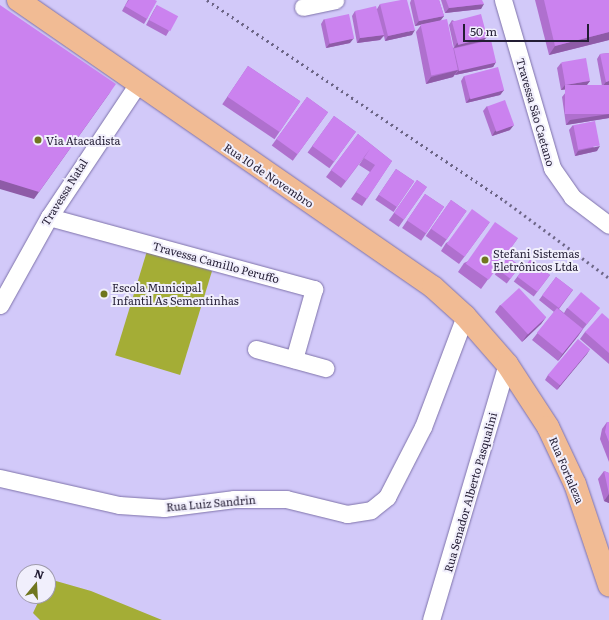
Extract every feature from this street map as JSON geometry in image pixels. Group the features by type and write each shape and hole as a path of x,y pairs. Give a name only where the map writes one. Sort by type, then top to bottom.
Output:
{"main road":[{"name":"Rua 10 de Novembro","path":"18,0 137,85 433,286 465,316 507,364"},
{"name":"Rua Fortaleza","path":"507,364 548,427 575,484 609,585"}],"street":[{"path":"303,7 335,0"},
{"name":"Travessa São Caetano","path":"503,0 552,168 572,197 609,225"},
{"name":"Travessa Natal","path":"0,305 49,217 137,85"},
{"name":"Travessa Camillo Peruffo","path":"49,217 314,289 294,359"},
{"name":"Rua Luiz Sandrin","path":"0,478 119,505 164,508 234,499 286,499 347,514 371,510 387,497 420,434 465,316"},
{"path":"256,349 325,368"},
{"name":"Rua Senador Alberto Pasqualini","path":"431,620 507,364"}],"green space":[{"path":"147,251 212,271 180,375 115,355"},
{"path":"56,581 91,591 162,620 40,620 33,613 37,604 56,604"}],"building":[{"path":"129,0 157,1 147,19 125,6"},
{"path":"407,0 415,30 388,36 380,4"},
{"path":"414,0 439,0 444,16 419,21"},
{"path":"446,0 482,0 484,4 449,8"},
{"path":"544,0 609,0 609,32 555,46"},
{"name":"Via Atacadista","path":"0,5 116,84 39,192 0,180"},
{"path":"157,5 178,16 170,31 149,20"},
{"path":"376,6 384,35 360,38 355,11"},
{"path":"349,14 354,38 330,44 325,19"},
{"path":"481,14 487,37 458,45 452,22"},
{"path":"447,19 458,70 431,75 421,25"},
{"path":"491,40 496,62 459,71 454,49"},
{"path":"609,53 609,81 606,82 600,54"},
{"path":"586,58 590,81 565,85 561,62"},
{"path":"248,66 300,101 280,132 227,97"},
{"path":"498,67 504,90 470,99 464,76"},
{"path":"565,85 609,85 609,114 565,114"},
{"path":"307,97 328,112 297,154 276,139"},
{"path":"505,100 514,125 496,132 487,106"},
{"path":"334,116 356,132 334,162 312,146"},
{"path":"595,121 600,146 578,150 573,125"},
{"path":"358,134 392,161 367,199 356,192 375,165 364,158 370,149 346,181 331,170"},
{"path":"396,169 414,181 397,207 379,195"},
{"path":"417,180 427,187 404,220 394,213"},
{"path":"425,194 444,207 426,233 407,221"},
{"path":"451,200 467,211 446,240 431,229"},
{"path":"472,209 490,222 465,257 447,244"},
{"name":"Stefani Sistemas Eletrônicos Ltda","path":"495,222 518,238 489,280 466,264"},
{"path":"508,257 520,266 510,279 498,270"},
{"path":"530,260 550,275 537,292 517,277"},
{"path":"556,277 573,290 559,308 542,295"},
{"path":"519,288 546,317 528,334 501,305"},
{"path":"581,292 600,308 587,324 568,308"},
{"path":"557,308 583,329 563,354 537,333"},
{"path":"602,313 609,319 609,353 585,332"},
{"path":"578,339 590,349 560,385 548,375"},
{"path":"607,422 609,422 609,442 605,432"},
{"path":"604,471 609,473 609,494"}],"railway":[{"path":"207,0 505,201 609,278"}],"place":[{"name":"Via Atacadista","path":"38,140"},
{"name":"Stefani Sistemas Eletrônicos Ltda","path":"485,260"},
{"name":"Escola Municipal Infantil As Sementinhas","path":"104,294"}]}
